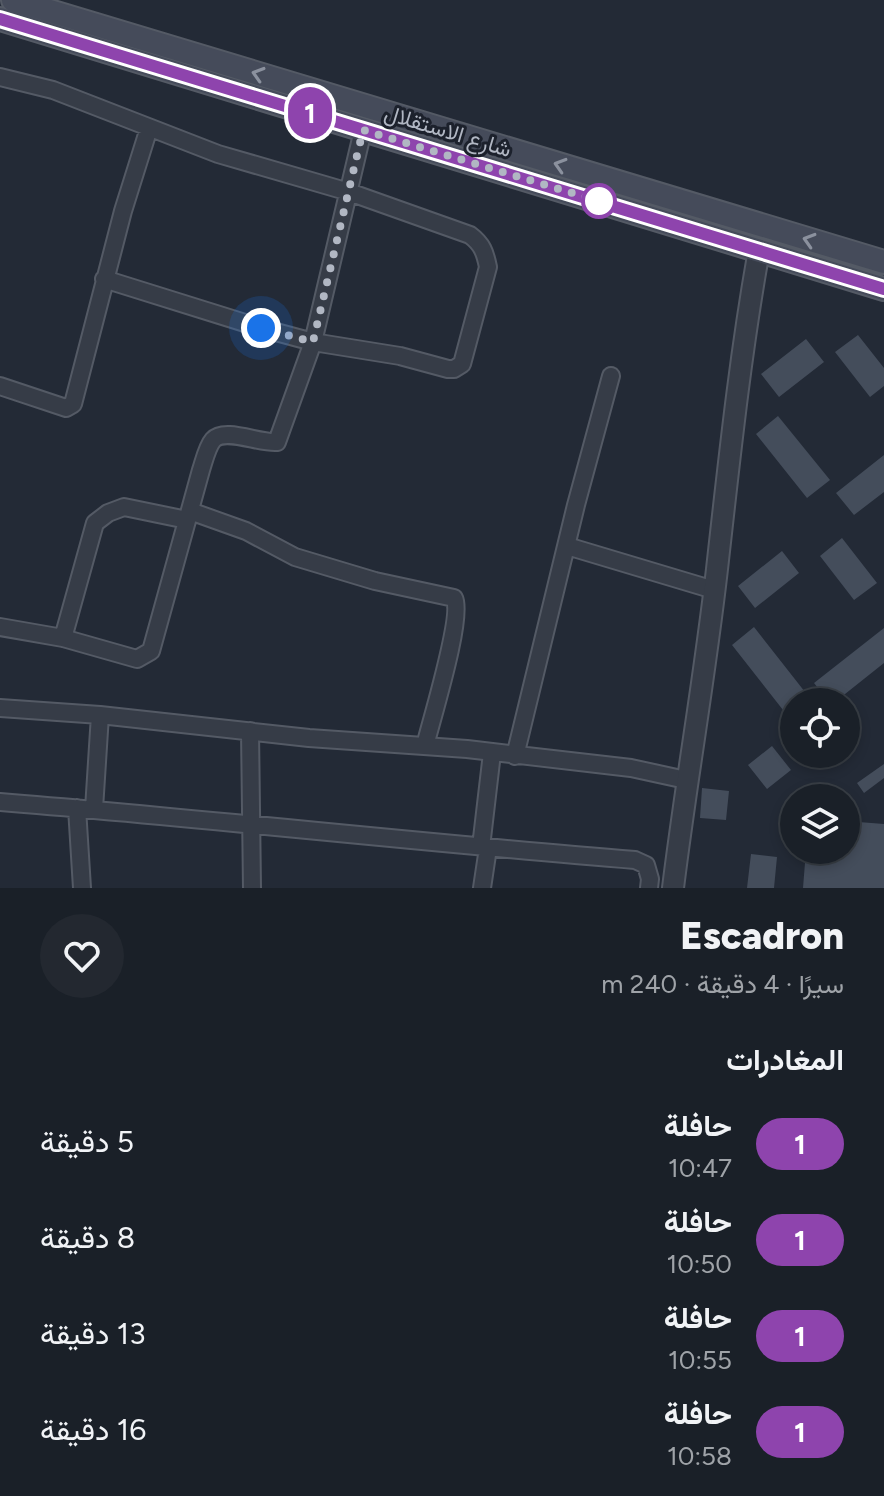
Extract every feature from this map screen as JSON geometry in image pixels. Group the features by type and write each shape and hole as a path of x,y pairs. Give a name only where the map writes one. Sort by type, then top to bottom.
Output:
{"main road":[{"name":"شارع الاستقلال","path":"13,0 884,262"},
{"name":"شارع الاستقلال","path":"0,19 884,289"}],"street":[{"path":"0,77 53,90 218,154 349,192 470,235 479,241 488,267 462,364 458,368 448,369 400,356 313,342 104,279"},
{"path":"0,386 66,408 73,404 104,279 149,128"},
{"path":"0,627 63,638 137,659 151,651 211,442 216,437 230,435 273,443 280,438 313,342 363,130"},
{"path":"673,888 714,590 743,338 759,250"},
{"path":"515,756 611,376"},
{"path":"63,638 95,523 108,513 124,507 188,516 246,531 295,557 375,581 454,598 458,606 453,634 425,746"},
{"path":"567,546 714,590"},
{"path":"0,708 492,753 631,768 686,780"},
{"path":"94,809 100,715"},
{"path":"250,731 252,888"},
{"path":"482,888 492,753"},
{"path":"0,802 635,860 646,865 649,888"},
{"path":"77,808 82,888"}],"building":[{"path":"858,335 884,368 884,386 870,397 835,352"},
{"path":"806,339 824,362 779,397 761,374"},
{"path":"778,416 830,480 807,498 756,434"},
{"path":"884,455 884,492 854,515 836,493"},
{"path":"842,538 877,583 854,600 820,556"},
{"path":"782,551 799,573 755,608 738,586"},
{"path":"754,627 802,688 780,688 780,706 732,645"},
{"path":"884,628 884,663 853,688 818,688 814,683"},
{"path":"772,746 780,756 780,768 791,770 767,789 748,765"},
{"path":"884,764 884,778 864,793 857,783"},
{"path":"702,788 729,791 726,820 700,818"},
{"path":"860,822 884,824 884,888 803,888 805,864 860,864"},
{"path":"751,854 777,857 774,888 747,888"}],"bus line":[{"name":"1","path":"0,19 884,289"}],"route":[{"path":"261,328 313,342 363,130 599,201"}]}
